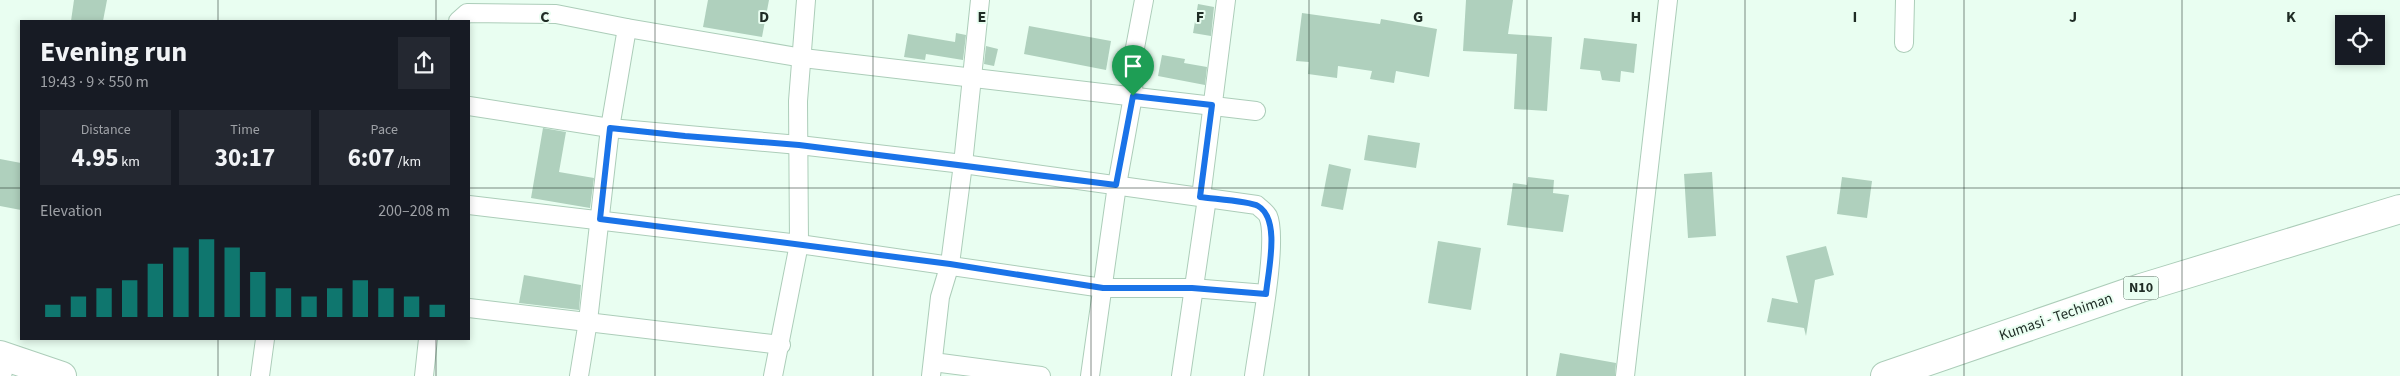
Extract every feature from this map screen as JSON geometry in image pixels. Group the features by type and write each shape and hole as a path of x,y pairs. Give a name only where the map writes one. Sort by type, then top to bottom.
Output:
{"highway":[{"name":"Kumasi - Techiman","path":"1885,376 2141,288 2400,208"},
{"path":"3,363 62,376"}],"street":[{"path":"773,376 781,345 799,244 798,101 803,58 806,0"},
{"path":"980,0 963,164 950,264 940,297 932,369 1041,376"},
{"path":"1090,376 1116,185 1133,96 1134,53 1144,0"},
{"path":"1181,376 1204,197 1212,105 1226,0"},
{"path":"1625,376 1666,34 1668,0"},
{"path":"1904,44 1905,0"},
{"path":"459,20 467,13 556,7 628,28 803,58 1256,110"},
{"path":"579,376 588,321 610,128 628,28"},
{"path":"470,106 610,128 799,145 963,164 1257,205 1268,214 1272,234 1266,294 1254,376"},
{"path":"470,205 799,244 950,264 1103,288 1192,288 1266,294"},
{"path":"470,308 781,345"},
{"path":"260,376 265,340"},
{"path":"424,376 428,340"}],"building":[{"path":"74,0 107,0 103,20 71,20"},
{"path":"708,0 769,0 762,37 703,27"},
{"path":"1466,0 1513,0 1508,34 1552,37 1547,111 1514,109 1517,54 1463,51"},
{"path":"1198,4 1214,7 1211,36 1193,33"},
{"path":"1302,13 1380,24 1381,19 1437,29 1429,77 1396,71 1394,83 1370,79 1372,71 1338,66 1337,78 1308,74 1309,62 1296,61"},
{"path":"1029,26 1111,41 1106,70 1024,54"},
{"path":"956,33 966,35 963,60 926,54 925,60 904,57 908,34 955,42"},
{"path":"1584,38 1637,44 1634,73 1621,71 1620,82 1602,80 1600,71 1580,69"},
{"path":"986,46 998,49 994,66 984,64"},
{"path":"1162,55 1185,59 1184,63 1207,67 1205,85 1158,76"},
{"path":"543,128 566,132 559,172 594,178 590,208 531,198"},
{"path":"1368,135 1420,143 1416,168 1364,160"},
{"path":"0,159 20,163 20,210 0,206"},
{"path":"1329,164 1351,169 1343,210 1321,206"},
{"path":"1712,172 1716,236 1688,238 1684,174"},
{"path":"1528,177 1554,180 1553,193 1569,195 1563,232 1507,225 1513,183 1527,185"},
{"path":"1842,177 1872,181 1867,218 1837,214"},
{"path":"1438,241 1481,248 1471,310 1428,303"},
{"path":"1826,246 1834,275 1815,280 1806,336 1804,328 1767,322 1772,298 1798,303 1786,256"},
{"path":"524,275 581,285 579,310 519,303"},
{"path":"1560,353 1616,363 1615,376 1556,376"}],"route":[{"path":"1133,96 1212,105 1200,197 1257,205 1268,214 1272,234 1266,294 1192,288 1103,288 950,264 600,219 610,128 799,145 963,164 1116,185 1133,96"}]}
